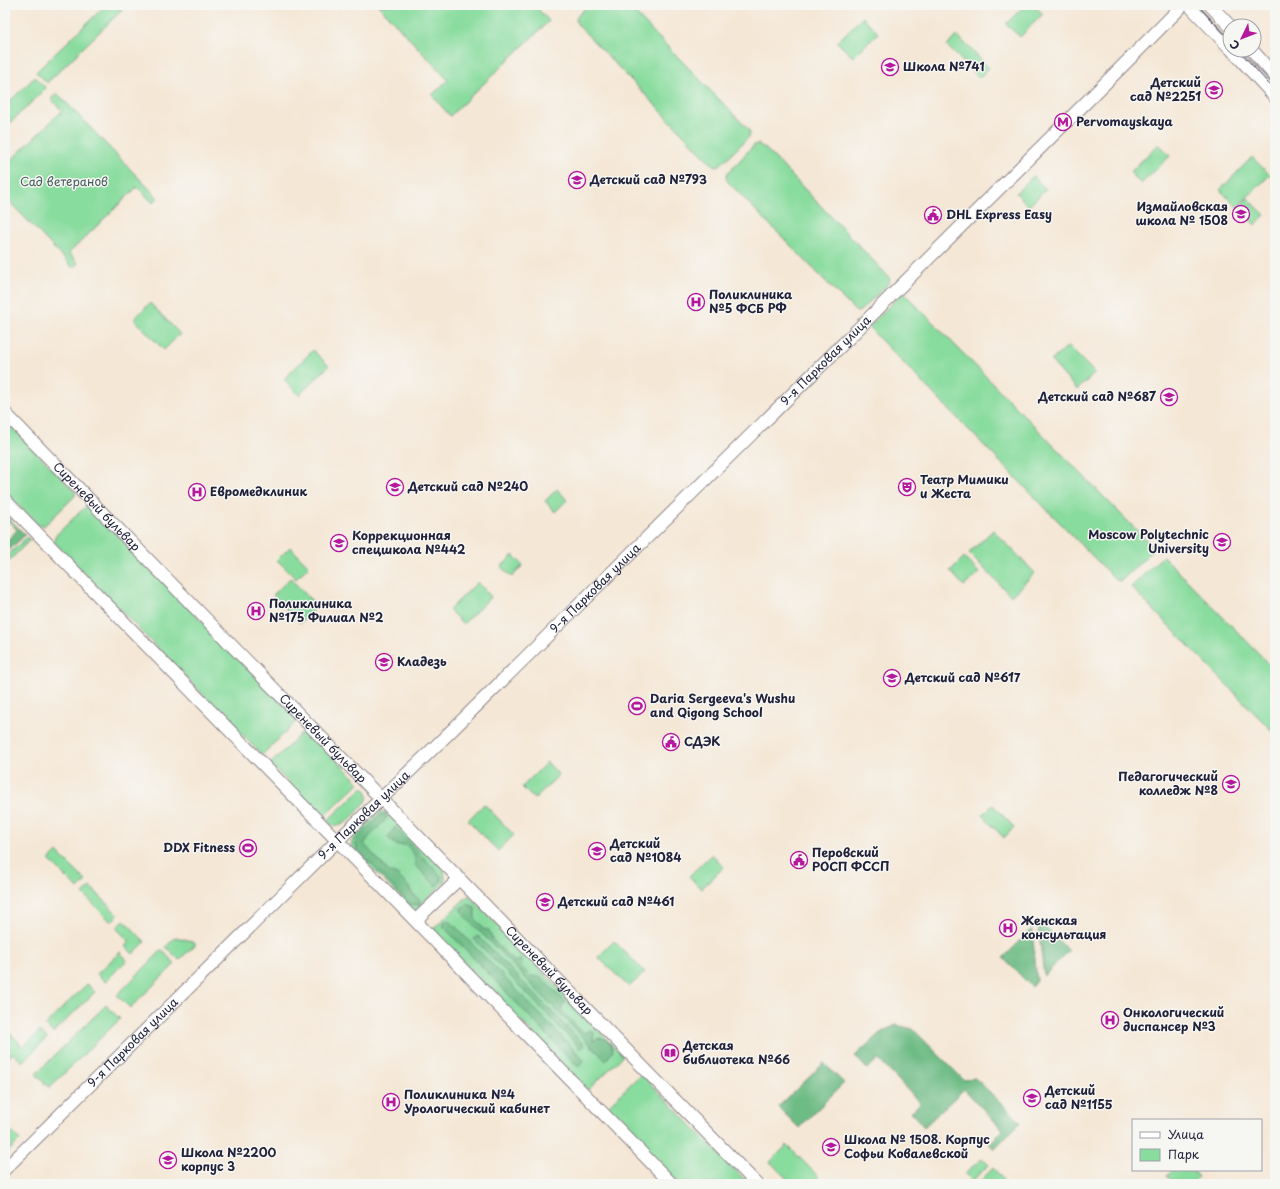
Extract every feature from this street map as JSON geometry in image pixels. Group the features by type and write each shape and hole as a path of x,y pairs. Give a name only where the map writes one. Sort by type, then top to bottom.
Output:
{"main road":[{"name":"9-я Парковая улица","path":"5,1169 1057,133 1183,5"},
{"path":"1189,5 1222,40"},
{"path":"1210,5 1222,18"},
{"path":"1239,58 1275,97"},
{"path":"1259,58 1275,76"},
{"name":"Сиреневый бульвар","path":"5,413 757,1184"},
{"path":"5,500 672,1184"},
{"path":"419,923 418,918 459,879"}],"green space":[{"path":"106,5 117,5 122,10 47,83 36,72"},
{"path":"378,5 534,5 549,21 450,116 432,95 448,80"},
{"path":"589,5 627,5 748,129 750,133 749,137 720,165 716,166 712,164 578,25 576,21 577,16"},
{"path":"1025,5 1034,5 1043,14 1020,37 1006,24"},
{"path":"863,17 878,33 853,57 837,42"},
{"path":"957,35 989,68 979,78 947,46"},
{"path":"35,77 46,88 5,128 5,106"},
{"name":"Сад ветеранов","path":"57,93 158,198 153,203 137,187 69,253 78,263 73,268 5,197 5,166 62,111 51,99"},
{"path":"758,144 766,149 888,276 890,280 888,284 860,311 857,312 854,310 728,182 726,178 727,174 754,145"},
{"path":"1159,144 1170,156 1141,184 1130,172"},
{"path":"1252,157 1270,175 1237,207 1220,190"},
{"path":"1033,176 1046,189 1029,206 1016,193"},
{"path":"1248,198 1265,215 1255,225 1238,208"},
{"path":"902,293 905,294 1152,546 1152,551 1122,580 1119,581 1115,579 871,330 870,326"},
{"path":"150,303 180,334 164,350 134,319"},
{"path":"1068,346 1095,373 1077,390 1051,361"},
{"path":"313,350 329,366 299,395 284,379"},
{"path":"5,420 75,492 75,496 44,526 38,525 5,492"},
{"path":"557,489 567,500 555,512 545,501"},
{"path":"85,507 90,507 298,720 262,755 54,542 55,536"},
{"path":"5,514 25,535 5,554 5,542 17,530 5,518"},
{"path":"993,530 1035,573 1011,596 969,553"},
{"path":"27,537 30,540 5,565 5,558"},
{"path":"290,547 309,566 296,579 277,560"},
{"path":"513,555 523,565 512,577 501,567"},
{"path":"1163,556 1275,670 1275,734 1131,587"},
{"path":"964,557 979,573 964,586 950,571"},
{"path":"290,578 317,606 300,623 273,595"},
{"path":"478,582 491,597 463,624 449,610"},
{"path":"306,729 359,783 323,817 270,764"},
{"path":"547,762 559,775 534,799 522,787"},
{"path":"363,787 367,793 368,799 352,817 342,825 337,826 332,825 327,821"},
{"path":"484,804 514,835 498,851 468,820"},
{"path":"993,805 1014,827 1004,838 982,815"},
{"path":"381,812 386,812 444,870 444,883 414,912 351,846 354,837"},
{"path":"386,814 387,818 364,844 389,872 397,875 409,887 413,895 420,900 420,905 409,904 357,849 355,840 380,815"},
{"path":"395,827 441,876 441,881 436,886 415,865 415,856 407,845 396,845 388,838"},
{"path":"57,852 86,881 78,889 49,860"},
{"path":"712,854 724,867 701,889 689,876"},
{"path":"91,887 118,915 111,922 83,894"},
{"path":"469,895 623,1056 588,1090 432,930"},
{"path":"467,904 475,907 475,918 483,929 489,930 492,939 514,962 523,959 521,967 530,976 540,977 565,1001 561,1010 583,1033 590,1030 594,1032 593,1041 598,1038 605,1039 611,1045 613,1051 606,1061 464,915 461,908"},
{"path":"124,920 145,942 133,954 125,946 130,942 116,928"},
{"path":"449,920 584,1060 578,1067 443,926 445,921"},
{"path":"1040,922 1069,951 1044,976 1038,923"},
{"path":"1032,929 1037,981 1032,987 1003,958"},
{"path":"478,936 584,1045 581,1049 474,939"},
{"path":"175,937 192,941 196,944 179,960 166,947"},
{"path":"614,941 645,972 629,987 598,957"},
{"path":"162,950 175,964 130,1008 117,995"},
{"path":"120,952 127,960 105,982 97,974"},
{"path":"87,984 95,992 53,1033 45,1025"},
{"path":"106,1005 120,1019 49,1088 36,1074"},
{"path":"896,1025 913,1029 964,1080 975,1078 1021,1122 994,1149 989,1144 1003,1130 964,1089 924,1127 911,1112 920,1103 878,1059 867,1069 855,1056 880,1033"},
{"path":"40,1031 47,1038 22,1062 13,1053 5,1061 5,1038 10,1033 23,1047"},
{"path":"824,1063 844,1083 799,1128 778,1107"},
{"path":"641,1074 749,1184 679,1184 605,1109"},
{"path":"11,1131 20,1140 5,1155 5,1136"},
{"path":"787,1145 819,1177 811,1184 792,1184 770,1162"},
{"path":"982,1158 989,1165 972,1181 965,1174"},
{"path":"993,1168 1003,1179 998,1184 977,1184"},
{"path":"1171,1171 1193,1171 1198,1177 1191,1184 1176,1184 1167,1175"}],"tram line":[{"path":"1197,5 1222,32"},
{"path":"1246,58 1275,91"}],"place":[{"name":"Школа №741","path":"890,67"},
{"name":"Детский сад №2251","path":"1214,90"},
{"name":"Pervomayskaya","path":"1063,122"},
{"name":"Детский сад №793","path":"577,180"},
{"name":"Измайловская школа № 1508","path":"1241,214"},
{"name":"DHL Express Easy","path":"933,215"},
{"name":"Поликлиника №5 ФСБ РФ","path":"696,302"},
{"name":"Детский сад №687","path":"1169,397"},
{"name":"Детский сад №240","path":"395,487"},
{"name":"Театр Мимики и Жеста","path":"907,487"},
{"name":"Евромедклиник","path":"197,492"},
{"name":"Moscow Polytechnic University","path":"1222,542"},
{"name":"Коррекционная спецшкола №442","path":"339,543"},
{"name":"Поликлиника №175 Филиал №2","path":"256,611"},
{"name":"Кладезь","path":"384,662"},
{"name":"Детский сад №617","path":"892,678"},
{"name":"Daria Sergeeva's Wushu and Qigong School","path":"637,706"},
{"name":"СДЭК","path":"671,742"},
{"name":"Педагогический колледж №8","path":"1231,784"},
{"name":"DDX Fitness","path":"248,848"},
{"name":"Детский сад №1084","path":"597,851"},
{"name":"Перовский РОСП ФССП","path":"799,860"},
{"name":"Детский сад №461","path":"545,902"},
{"name":"Женская консультация","path":"1008,928"},
{"name":"Онкологический диспансер №3","path":"1110,1020"},
{"name":"Детская библиотека №66","path":"670,1053"},
{"name":"Детский сад №1155","path":"1032,1098"},
{"name":"Поликлиника №4 Урологический кабинет","path":"391,1102"},
{"name":"Школа № 1508. Корпус Софьи Ковалевской","path":"831,1147"},
{"name":"Школа №2200 корпус 3","path":"168,1160"}]}
